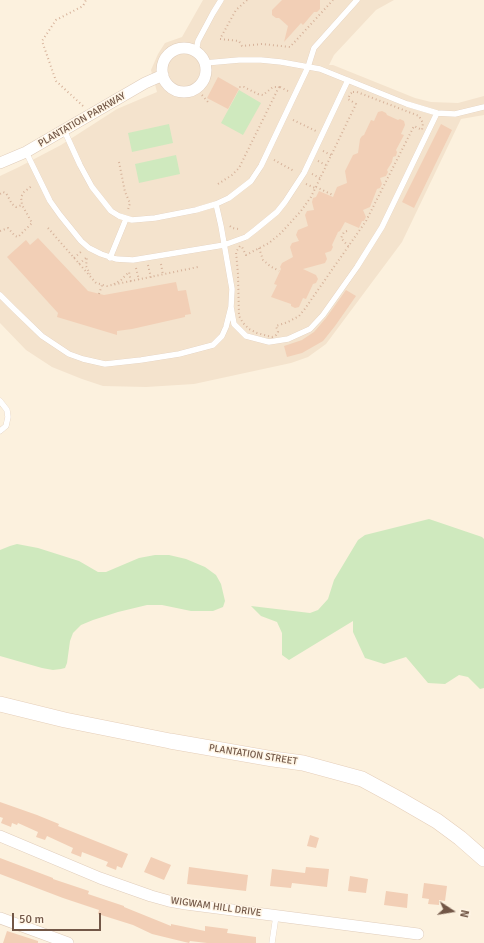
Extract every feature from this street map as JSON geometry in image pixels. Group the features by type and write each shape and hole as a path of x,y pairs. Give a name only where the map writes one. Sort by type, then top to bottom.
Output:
{"main road":[{"name":"PLANTATION STREET","path":"0,704 65,720 170,741 302,763 362,779 437,821 483,858"}],"street":[{"path":"189,48 202,57 205,64 206,70 201,83 190,91 176,90 170,87 163,76 162,68 164,60 168,54 174,50 189,48"},
{"name":"PLANTATION PARKWAY","path":"0,163 26,152 145,83 163,76"},
{"name":"WIGWAM HILL DRIVE","path":"0,836 100,878 160,899 186,904 418,934"},
{"path":"0,918 68,943"}],"lane":[{"path":"196,52 198,41 221,0"},
{"path":"64,130 80,165 92,186 111,211 118,216 132,220 155,218 196,210 216,204 229,198 251,181 261,166 308,67 314,48 357,0"},
{"path":"205,64 239,60 261,60 320,69 407,104 437,113 455,114 484,107"},
{"path":"26,152 50,200 70,228 89,248 110,258 147,258 224,245 246,237 256,230 277,212 285,202 304,173 348,80"},
{"path":"231,307 234,324 246,336 269,342 288,339 310,329 327,309 382,227 437,113"},
{"path":"0,294 42,336 69,354 83,359 105,364 164,356 213,345 222,336 226,327 231,307 232,289 216,204"},
{"path":"110,258 126,219"},
{"path":"0,401 7,410 8,417 6,426 0,431"},
{"path":"272,943 276,916"}],"path":[{"path":"83,106 56,81 42,41 56,20 83,6 86,0"},
{"path":"247,0 236,10 220,39 239,41 242,46 262,44 290,47 333,0"},
{"path":"218,184 232,175 239,168 279,87 273,87 263,95 244,87 239,87"},
{"path":"357,92 416,115 422,119 423,123 422,130 414,126 366,221 350,247 299,316 276,326 278,332 276,335 272,337 257,333 243,324 239,316 236,252 240,246 246,255 269,243 293,222 302,211 316,187 356,104 348,99 350,94 357,92"},
{"path":"202,95 208,102"},
{"path":"301,124 308,127"},
{"path":"119,162 125,192 130,203 126,219"},
{"path":"281,164 288,168"},
{"path":"0,231 8,228 15,236 18,237 32,223 22,205 21,197 24,192 40,180"},
{"path":"316,187 333,195"},
{"path":"0,194 3,192 6,193 12,204 16,207 22,205"},
{"path":"228,220 229,226 238,229"},
{"path":"347,231 344,232 341,238 350,247"},
{"path":"259,248 263,260 279,271"},
{"path":"158,256 163,275"},
{"path":"79,264 86,257 86,266 90,277"},
{"path":"147,258 151,278"},
{"path":"134,259 139,280"},
{"path":"112,286 129,272 132,282"},
{"path":"99,294 102,285"}],"shaded area":[{"path":"203,0 394,0 376,10 334,55 329,65 333,65 415,98 431,102 458,103 484,96 484,115 461,119 402,242 326,344 308,357 291,363 194,384 146,387 103,386 52,367 26,350 0,323 0,176 61,145 117,109 157,92 151,70 158,54 165,43 182,37"}],"green space":[{"path":"239,90 261,103 243,135 221,123"},
{"path":"169,124 173,143 132,152 128,133"},
{"path":"176,155 180,174 139,183 135,164"},
{"path":"429,519 484,539 484,688 480,689 468,677 459,675 445,684 428,683 406,657 384,664 365,658 353,632 353,621 289,660 282,655 282,633 277,622 261,616 251,606 310,613 318,610 328,599 334,580 358,540 365,535"},
{"path":"17,544 38,548 79,561 98,572 106,572 139,558 155,555 169,555 186,559 205,567 216,575 221,584 225,601 223,607 213,611 191,611 162,605 147,605 93,620 81,625 73,633 65,668 53,670 42,668 0,656 0,550"}],"building":[{"path":"282,0 320,0 320,9 317,12 314,12 303,25 301,23 284,42 288,26 279,18 272,15 272,10"},
{"path":"218,77 239,89 228,109 207,98"},
{"path":"382,111 398,120 400,119 404,121 405,125 401,134 404,135 396,150 396,156 393,157 387,170 388,172 386,176 380,178 382,184 380,188 377,189 370,207 363,210 366,217 364,221 362,221 359,228 345,222 338,232 331,251 325,253 327,259 325,263 303,269 316,275 318,279 316,283 313,284 306,299 303,298 299,307 295,308 291,306 291,304 271,297 277,285 274,284 281,269 280,267 282,263 293,257 290,247 292,243 299,241 296,235 298,230 308,226 305,215 307,211 314,210 312,202 313,198 316,197 319,191 333,197 337,187 347,183 345,171 353,155 358,153 360,139 364,135 371,120 374,121 378,112"},
{"path":"441,124 452,130 414,208 402,202"},
{"path":"38,238 88,291 104,295 176,282 178,291 186,290 191,314 185,315 185,317 117,331 117,335 57,317 58,313 7,257 26,240 30,245"},
{"path":"346,290 356,296 323,341 302,353 287,357 284,346 302,340 314,332"},
{"path":"0,802 37,815 59,824 58,826 128,854 122,868 117,866 116,870 106,866 108,862 82,852 81,857 71,853 73,848 47,836 45,840 36,837 38,832 18,823 17,825 12,823 11,827 1,823 3,818 0,817"},
{"path":"310,835 319,838 316,848 307,846"},
{"path":"151,857 171,865 164,880 144,872"},
{"path":"0,858 53,879 89,891 88,894 124,906 171,926 171,924 205,931 205,926 228,929 227,933 256,937 256,943 207,943 190,941 189,943 152,934 133,925 98,914 99,910 0,874"},
{"path":"189,867 248,875 246,891 187,884"},
{"path":"306,867 329,869 327,887 292,883 291,888 270,886 272,869 305,873"},
{"path":"350,876 368,879 366,893 348,891"},
{"path":"424,883 447,886 445,901 439,900 439,905 428,904 429,899 422,898"},
{"path":"386,891 408,894 407,908 384,905"},
{"path":"7,931 38,941 38,943 3,943"}]}
